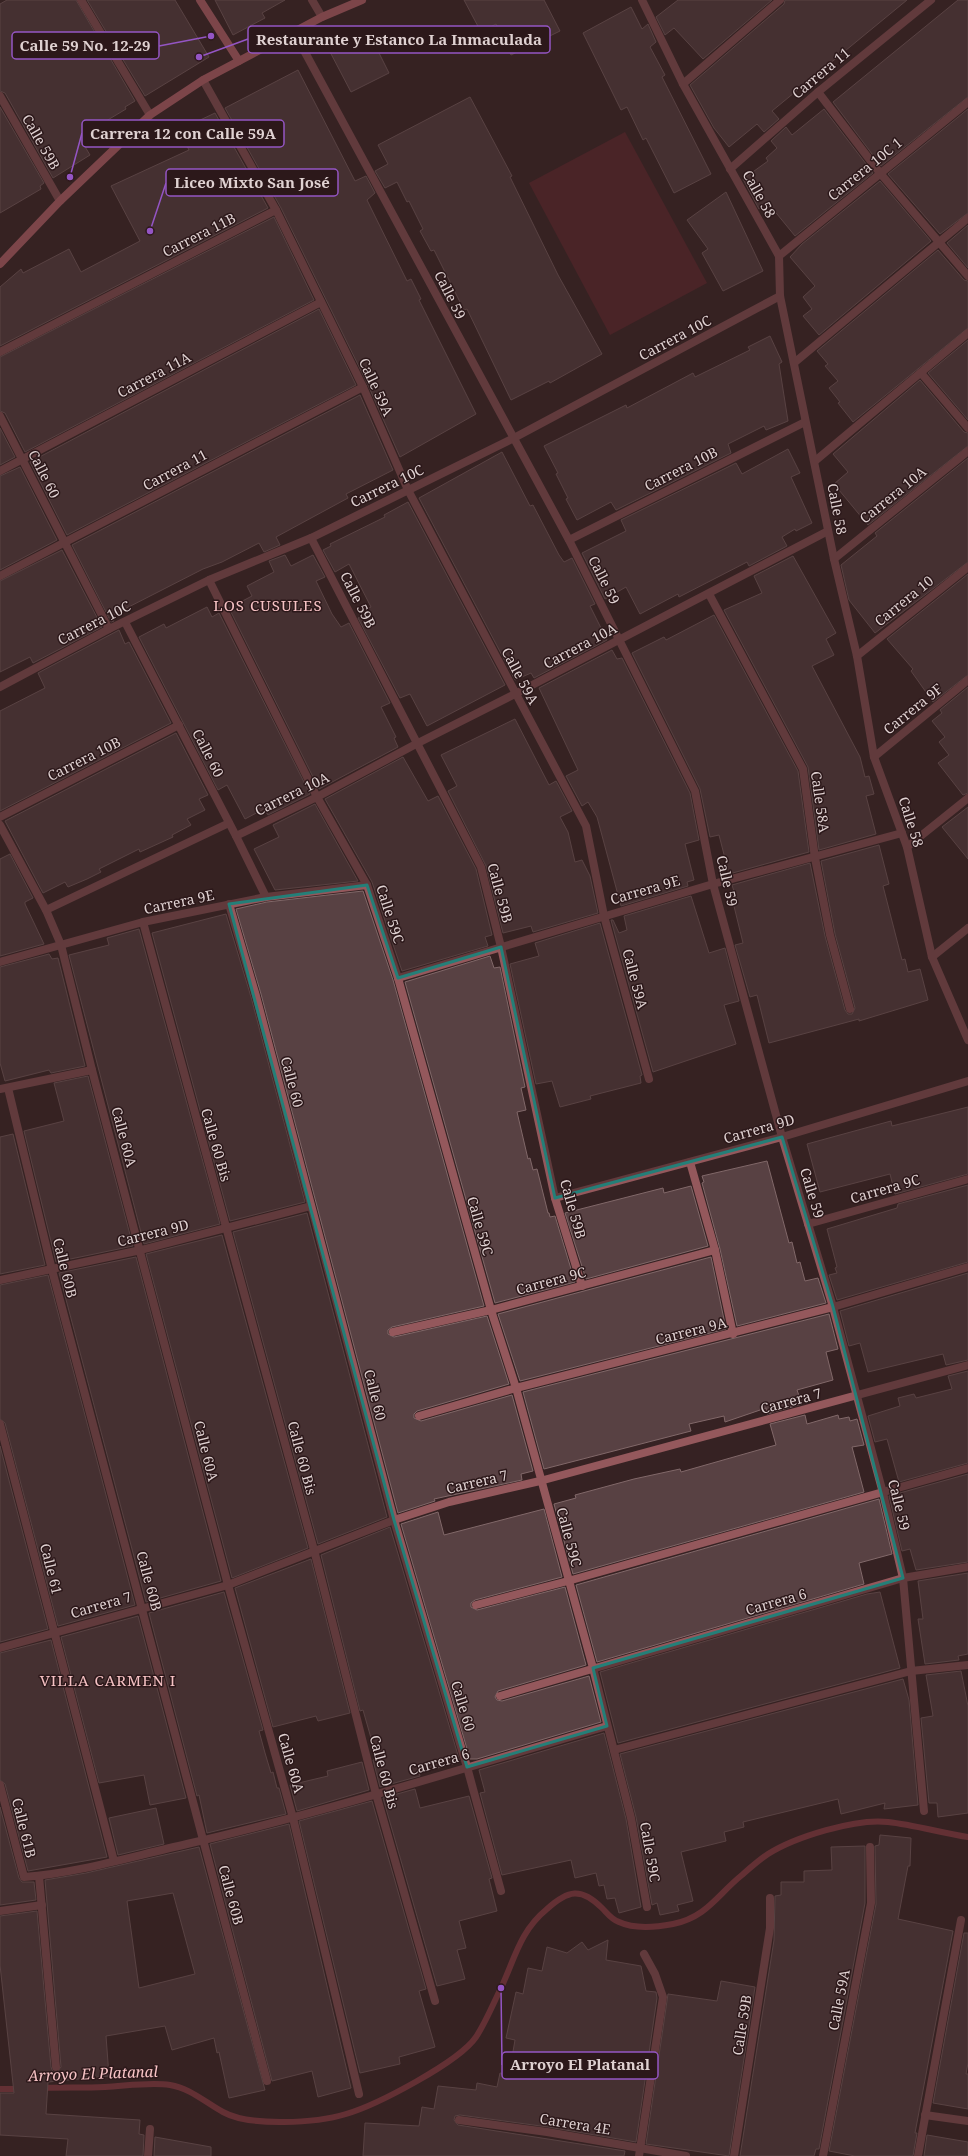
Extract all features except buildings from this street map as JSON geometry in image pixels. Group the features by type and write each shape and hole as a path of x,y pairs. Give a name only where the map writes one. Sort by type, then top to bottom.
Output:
{"main road":[{"path":"200,0 239,61"},
{"path":"0,264 60,201 150,115 203,80 322,17 362,0"}],"street":[{"path":"81,0 150,115"},
{"path":"312,0 322,17"},
{"name":"Calle 58","path":"642,0 683,84 778,256 780,296 805,422 815,461 828,531 857,656 874,757 907,847 932,957 968,1040"},
{"path":"683,84 780,0"},
{"name":"Carrera 11","path":"730,169 818,92 931,0"},
{"name":"Calle 59","path":"294,32 401,229 512,440 569,540 696,791 713,884 782,1137 833,1307 903,1578 921,1762 924,1811"},
{"path":"203,80 276,210"},
{"path":"818,92 880,173 968,276"},
{"name":"Calle 59B","path":"0,96 60,201"},
{"name":"Carrera 10C 1","path":"778,256 968,102"},
{"name":"Calle 59A","path":"276,210 363,387 408,490 586,826 604,916 649,1079"},
{"name":"Carrera 11B","path":"0,352 276,210"},
{"path":"794,363 938,241 968,218"},
{"name":"Carrera 10C","path":"0,687 109,629 209,580 311,538 512,440 780,296"},
{"name":"Carrera 11A","path":"0,471 321,302"},
{"path":"815,461 968,333"},
{"path":"920,373 968,428"},
{"name":"Carrera 11","path":"0,576 363,387"},
{"name":"Calle 60","path":"0,416 109,629"},
{"name":"Carrera 10B","path":"569,540 805,422"},
{"name":"Carrera 10A","path":"834,559 968,451"},
{"name":"Carrera 10A","path":"236,836 317,797 416,744 709,594 828,531"},
{"name":"Calle 59B","path":"311,538 416,744 481,867 501,947 555,1198 582,1286"},
{"name":"Carrera 10","path":"857,656 968,567"},
{"name":"Calle 59C","path":"209,580 317,797 368,885 398,978 491,1310 516,1388 540,1481 593,1668 631,1818 647,1907"},
{"name":"Calle 58A","path":"709,594 803,769 815,858 830,935 850,1009"},
{"name":"Calle 60","path":"125,622 266,897"},
{"name":"Carrera 9F","path":"874,757 968,680"},
{"name":"Carrera 10B","path":"0,816 179,725"},
{"path":"907,847 968,798"},
{"path":"46,910 229,823"},
{"name":"Calle 60A","path":"0,825 46,910 61,945 92,1070 141,1250 228,1585 293,1818 359,2094"},
{"name":"Carrera 9E","path":"398,978 713,884 815,858 902,833"},
{"name":"Carrera 9E","path":"0,962 143,922 229,904 266,897 368,885"},
{"name":"Calle 60","path":"229,904 256,996 310,1206 394,1520 468,1768 501,1891"},
{"name":"Calle 60 Bis","path":"143,922 314,1550 376,1794 435,2001"},
{"path":"932,957 968,928"},
{"path":"4,1088 92,1070"},
{"name":"Carrera 9D","path":"555,1198 782,1137 968,1081"},
{"name":"Calle 60B","path":"4,1088 267,2081"},
{"path":"690,1162 715,1250 733,1334"},
{"name":"Carrera 9C","path":"808,1224 968,1179"},
{"name":"Carrera 9D","path":"0,1280 141,1250 310,1206"},
{"name":"Carrera 9C","path":"393,1332 491,1310 715,1250"},
{"name":"Carrera 9A","path":"419,1416 516,1388 733,1334 833,1307 968,1267"},
{"name":"Carrera 7","path":"0,1648 142,1607 228,1585 314,1550 394,1520 449,1502 540,1481 968,1365"},
{"name":"Calle 61","path":"0,1424 114,1861"},
{"path":"476,1605 568,1582 968,1468"},
{"name":"Carrera 6","path":"500,1696 903,1578 968,1567"},
{"path":"614,1750 911,1671 968,1665"},
{"name":"Carrera 6","path":"24,1877 39,1876 114,1861 293,1818 468,1768 607,1726"},
{"name":"Calle 61B","path":"0,1785 24,1877"},
{"name":"Calle 59A","path":"823,2156 871,1903 870,1847"},
{"path":"39,1876 56,2067"},
{"name":"Calle 59B","path":"734,2156 770,1928 770,1898"},
{"path":"0,1910 42,1905"},
{"path":"918,2156 925,2115 964,1932 961,1920"},
{"path":"639,2152 663,1997 655,1974 644,1954"},
{"path":"925,2115 968,2121"},
{"name":"Carrera 4E","path":"459,2120 547,2132 639,2152 686,2156"},
{"path":"148,2156 150,2129"}],"highlighted area":[{"path":"367,885 398,978 501,947 555,1198 782,1137 833,1307 903,1578 593,1668 607,1726 467,1767 394,1520 229,904"}],"shaded area":[{"path":"625,132 707,283 610,335 529,183"}],"waterway":[{"name":"Arroyo El Platanal","path":"40,2088 105,2087 146,2084 170,2085 191,2092 223,2112 235,2117 266,2122 318,2120 346,2114 377,2102 416,2082 436,2070 467,2047 476,2037 483,2025 519,1946 530,1926 538,1917 555,1903 568,1895 581,1894 588,1897 614,1920 625,1924 646,1927 667,1925 685,1921 703,1911 733,1883 768,1854 794,1841 826,1830 860,1823 888,1822 968,1837"},
{"name":"Arroyo El Platanal","path":"0,2089 20,2089"}],"place":[{"name":"Calle 59 No. 12-29","path":"211,36"},
{"name":"Restaurante y Estanco La Inmaculada","path":"199,57"},
{"name":"Carrera 12 con Calle 59A","path":"70,177"},
{"name":"Liceo Mixto San José","path":"150,231"},
{"name":"Arroyo El Platanal","path":"501,1988"}],"district":[{"name":"LOS CUSULES","path":"268,606"},
{"name":"VILLA CARMEN I","path":"108,1681"}]}
